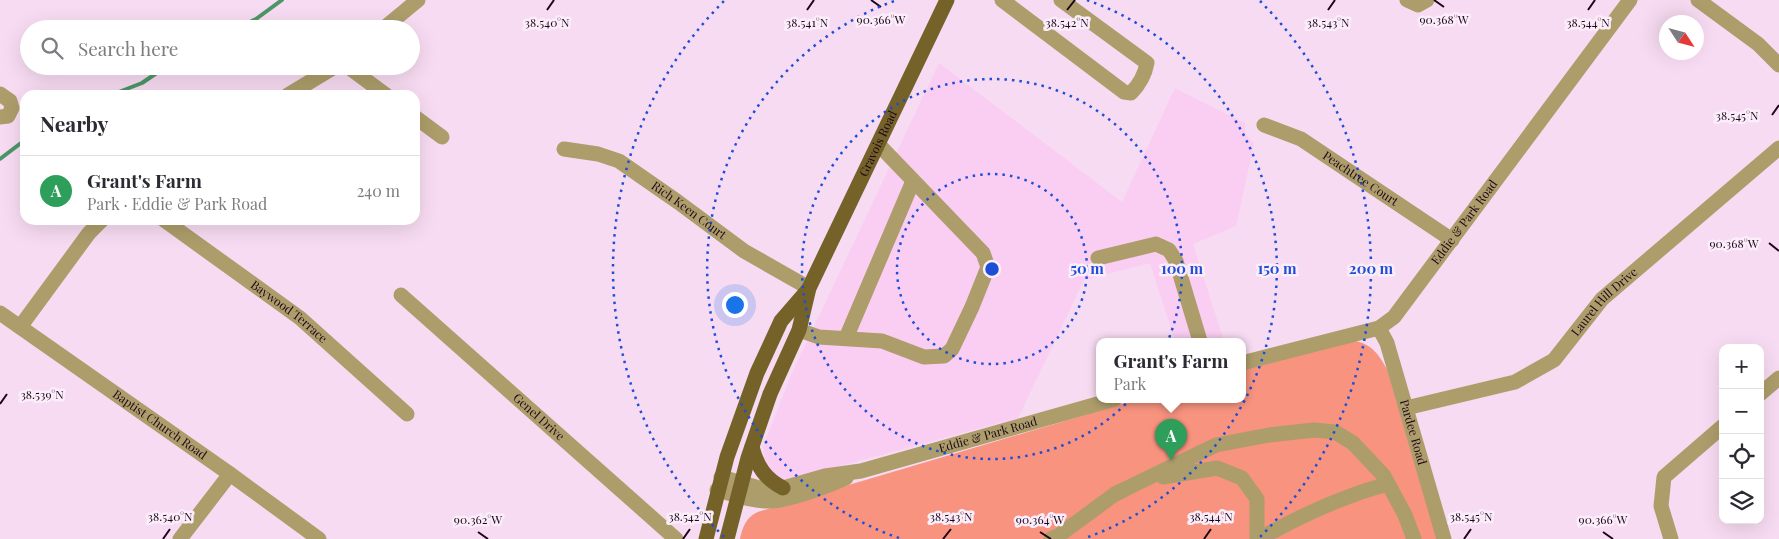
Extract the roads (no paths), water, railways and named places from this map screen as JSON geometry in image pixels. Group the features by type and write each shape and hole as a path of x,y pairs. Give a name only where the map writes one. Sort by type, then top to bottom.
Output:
{"main road":[{"name":"Gravois Road","path":"727,539 752,447 770,394 799,330 810,288 947,0"},
{"name":"Gravois Road","path":"706,539 719,483 745,402 781,321 810,288"},
{"path":"752,447 755,459 766,477 783,488"}],"street":[{"path":"394,20 418,0"},
{"path":"1004,1 1124,92 1131,93 1146,71 1147,63 1061,0"},
{"path":"1407,0 1418,5 1427,0"},
{"name":"Eddie & Park Road","path":"1246,362 1379,328 1394,317 1630,0"},
{"path":"1698,0 1758,44 1779,65"},
{"path":"296,90 321,75"},
{"path":"359,75 379,90"},
{"path":"0,94 10,101 12,108 8,116 0,118"},
{"path":"420,121 442,137"},
{"name":"Peachtree Court","path":"1264,125 1300,139 1452,240"},
{"path":"799,330 819,337 882,342 924,357 944,356 952,349 972,307 988,267 983,253 878,145"},
{"name":"Laurel Hill Drive","path":"1406,408 1515,382 1554,360 1602,299 1779,148"},
{"name":"Rich Keen Court","path":"564,149 598,154 619,161 744,251 810,288"},
{"path":"846,338 913,181"},
{"path":"20,327 97,225"},
{"name":"Baywood Terrace","path":"171,225 300,318 407,414"},
{"path":"1098,258 1156,244 1169,250 1176,261 1199,338"},
{"name":"Genel Drive","path":"402,295 676,539"},
{"name":"Baptist Church Road","path":"1,317 20,327 230,474 319,539"},
{"name":"Pardee Road","path":"1379,328 1387,343 1444,539"},
{"path":"1764,391 1779,378"},
{"name":"Eddie & Park Road","path":"719,483 740,489 766,490 783,488 825,476 861,471 1101,403"},
{"path":"1671,539 1661,506 1664,477 1719,429"},
{"path":"1051,539 1058,536 1115,494 1216,445 1269,435 1314,430 1335,432 1353,442 1384,476 1405,516 1414,539"},
{"path":"1115,494 1170,475 1217,468 1242,478 1257,499 1258,539 1324,506 1357,492 1388,484"},
{"name":"Eddie & Park Road","path":"740,489 754,500 771,501 830,486 861,471"},
{"path":"180,539 230,474"}],"waterway":[{"path":"254,20 282,0"},
{"path":"124,90 142,83 154,75"},
{"path":"0,159 20,144"}],"place":[{"name":"Grant's Farm","path":"1171,460"}]}
